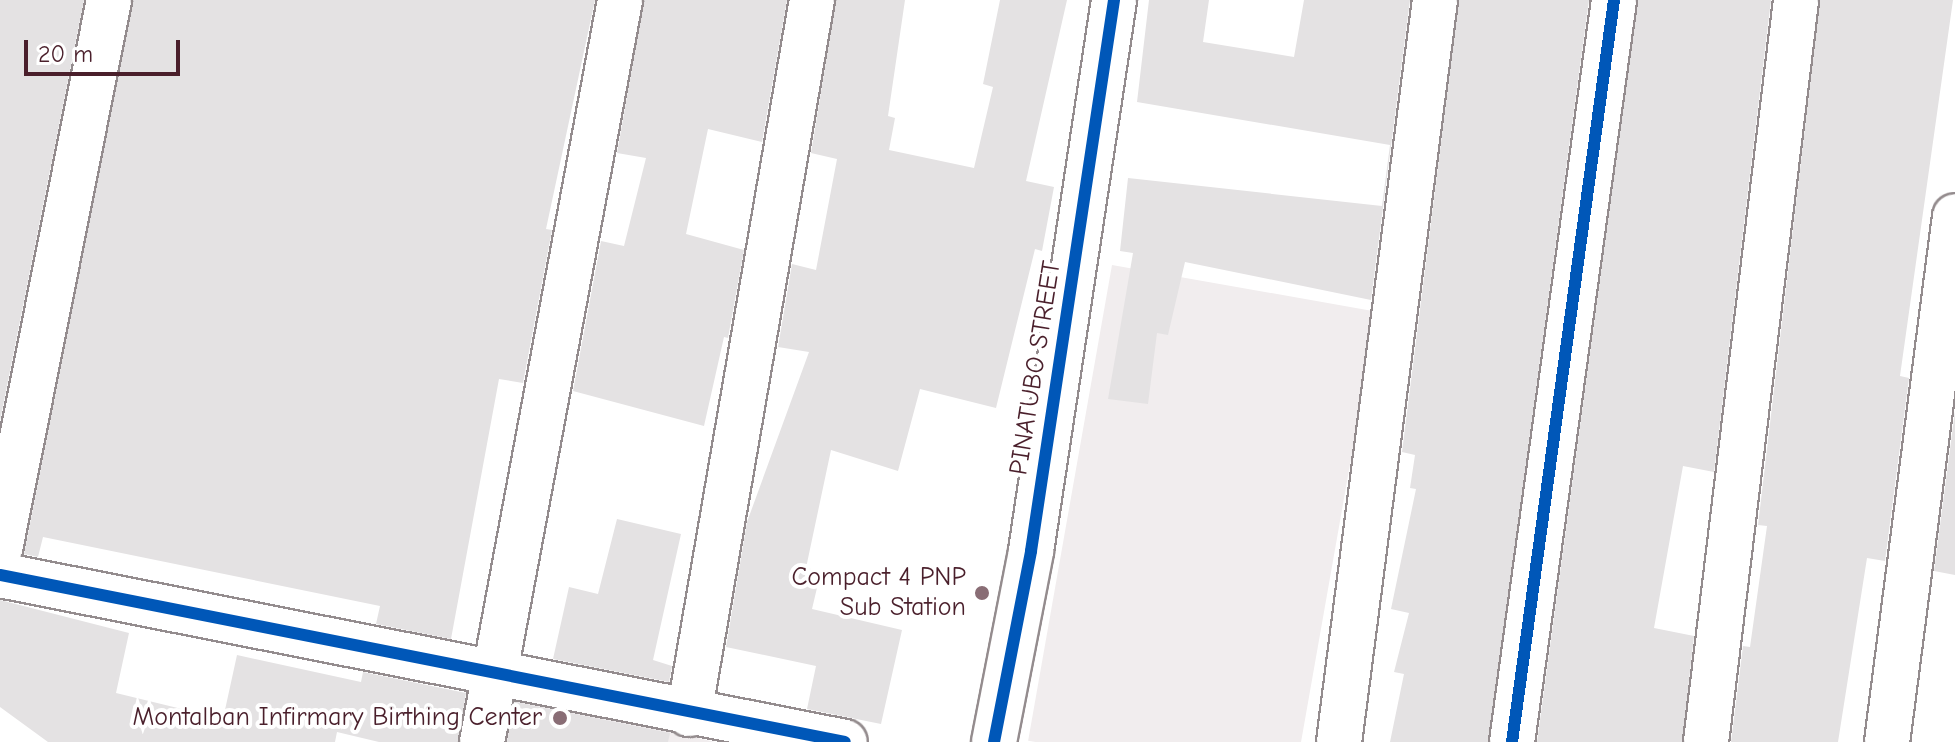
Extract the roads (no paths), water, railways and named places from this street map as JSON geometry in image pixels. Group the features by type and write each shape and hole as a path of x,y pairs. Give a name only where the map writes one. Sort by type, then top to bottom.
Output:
{"street":[{"path":"0,549 109,0"},
{"path":"482,742 620,0"},
{"path":"689,714 812,0"},
{"name":"PINATUBO STREET","path":"994,742 1031,551 1114,0"},
{"path":"1339,742 1435,0"},
{"path":"1512,742 1614,0"},
{"path":"1706,742 1796,0"},
{"path":"1887,742 1955,216"},
{"path":"0,575 496,677 845,742"}],"place":[{"name":"Compact 4 PNP Sub Station","path":"982,593"},
{"name":"Montalban Infirmary Birthing Center","path":"560,718"}]}
